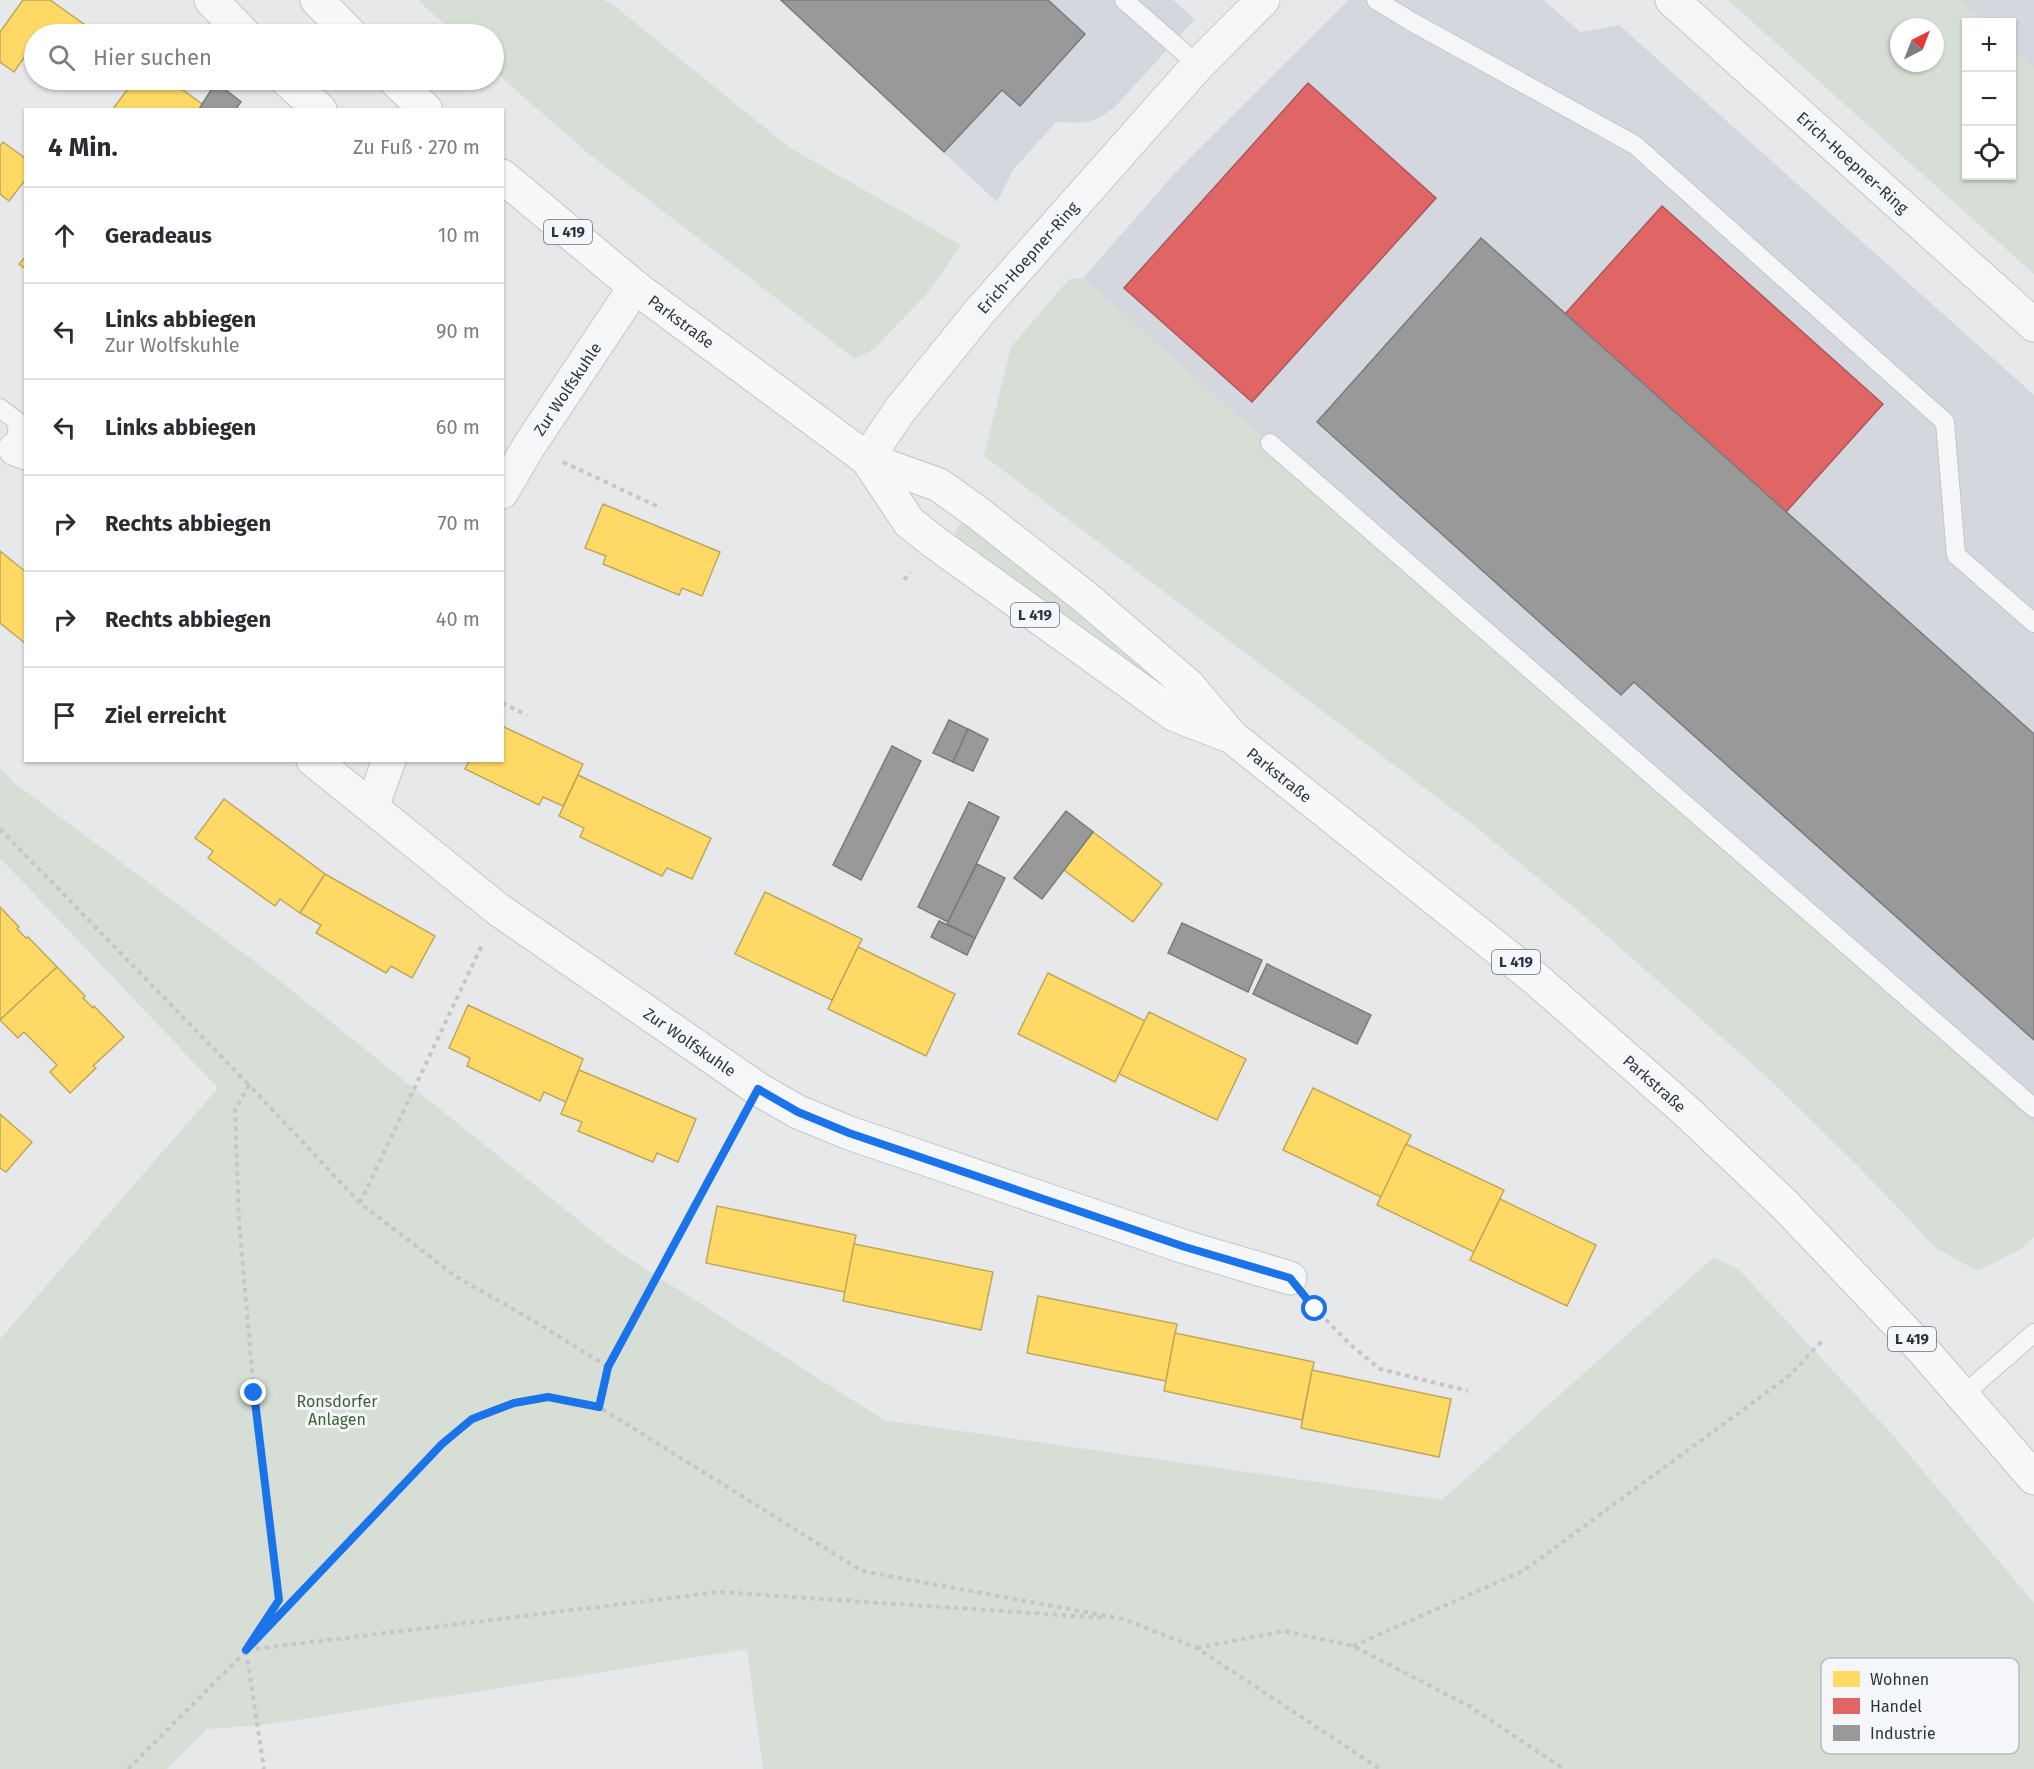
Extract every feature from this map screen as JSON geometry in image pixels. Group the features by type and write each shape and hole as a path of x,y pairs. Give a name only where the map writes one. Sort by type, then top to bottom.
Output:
{"main road":[{"path":"317,0 340,24"},
{"path":"405,90 424,108"},
{"name":"Parkstraße","path":"504,178 635,287 867,459 939,485 978,513 1085,597 1188,685 1232,737 1536,979 1742,1162 1872,1294 2034,1478"},
{"name":"Parkstraße","path":"867,459 909,522 934,542 1175,715 1232,737"}],"street":[{"path":"211,0 234,24"},
{"name":"Erich-Hoepner-Ring","path":"867,459 900,410 981,310 1198,65 1263,0"},
{"name":"Erich-Hoepner-Ring","path":"1672,0 2034,325"},
{"path":"298,90 318,108"},
{"name":"Zur Wolfskuhle","path":"504,489 529,446 635,287"},
{"name":"Zur Wolfskuhle","path":"316,762 499,910 758,1089 798,1112 859,1136 1185,1247 1290,1278"},
{"path":"372,807 388,762"}],"lane":[{"path":"1124,0 1198,65"},
{"path":"1376,0 1635,146 1945,422 1956,555 2034,623"},
{"path":"0,408 18,422 20,451"},
{"path":"1270,443 2034,1108"},
{"path":"1963,1395 2034,1334"}],"path":[{"path":"587,474 661,508"},
{"path":"504,704 527,715"},
{"path":"0,829 249,1085 360,1203 455,1276 608,1367"},
{"path":"360,1203 499,910"},
{"path":"249,1085 235,1110 238,1222 254,1393 279,1600 246,1650 264,1769"},
{"path":"599,1407 608,1367 758,1089"},
{"path":"1290,1278 1323,1317 1352,1346 1380,1369 1468,1391"},
{"path":"1353,1646 1523,1571 1789,1376 1821,1341"},
{"path":"128,1769 246,1650 442,1444 472,1419 514,1403 548,1397 599,1407 862,1571 1123,1619 1197,1648 1380,1769"},
{"path":"246,1650 719,1592 1123,1619"},
{"path":"1197,1648 1284,1631 1353,1646 1469,1706 1564,1769"}],"shaded area":[{"path":"779,0 1173,0 1195,19 1114,108 1097,119 1083,123 1056,122 1013,170 997,202"},
{"path":"1349,0 1544,0 1580,32 1619,25 2034,395 2034,1125 1083,278 1175,173"},
{"path":"1958,0 2034,0 2034,68 2016,52 2016,18 1978,18"}],"green space":[{"path":"418,0 603,0 612,4 790,148 961,245 929,291 874,349 855,359 589,154 504,80 504,24 444,24"},
{"path":"1728,0 1958,0 1978,18 1962,18 1962,180 2016,180 2016,52 2034,68 2034,274"},
{"path":"1083,278 2034,1125 2034,1237 2021,1249 1978,1271 1937,1249 1858,1166 1768,1078 1583,915 1471,823 984,456 1011,347 1069,279"},
{"path":"963,522 1066,600 1159,680 1154,686 954,541 957,528"},
{"name":"Ronsdorfer Anlagen","path":"0,768 13,782 270,973 617,1251 884,1420 1442,1500 1714,1257 1739,1270 1891,1433 2034,1603 2034,1769 763,1769 747,1649 265,1725 207,1729 167,1769 0,1769 0,1339 218,1088 0,858"}],"building: Wohnen":[{"path":"23,0 50,0 84,24 24,24 24,58 14,72 0,62 0,32"},
{"path":"127,90 183,90 202,104 200,108 114,108"},
{"path":"3,142 24,158 24,182 9,201 0,194 0,146"},
{"path":"24,258 24,268 19,264"},
{"path":"603,504 720,552 702,596 682,588 679,595 603,564 606,556 585,548"},
{"path":"0,551 24,570 24,642 0,623"},
{"path":"504,727 583,764 563,806 543,797 539,805 465,769 468,762 504,762"},
{"path":"578,775 711,838 692,879 667,868 662,876 580,837 584,828 559,816"},
{"path":"224,799 325,874 300,913 280,899 275,906 208,858 213,851 195,838"},
{"path":"1093,832 1162,884 1133,922 1064,870"},
{"path":"325,874 435,936 412,978 391,966 386,973 316,933 321,925 300,913"},
{"path":"765,892 862,939 832,1000 735,954"},
{"path":"0,907 19,927 17,929 57,967 0,1020"},
{"path":"858,947 955,994 926,1056 828,1009"},
{"path":"57,967 85,996 83,998 124,1037 93,1066 96,1068 70,1093 50,1072 57,1065 24,1032 18,1038 0,1020"},
{"path":"1048,973 1145,1021 1115,1082 1018,1034"},
{"path":"468,1005 583,1059 566,1102 544,1092 540,1101 467,1066 470,1058 449,1048"},
{"path":"1149,1012 1246,1059 1217,1120 1119,1074"},
{"path":"579,1070 696,1119 678,1162 657,1153 653,1162 578,1131 582,1122 561,1114"},
{"path":"1313,1088 1411,1135 1381,1197 1283,1150"},
{"path":"0,1114 32,1142 6,1172 0,1168"},
{"path":"1406,1144 1504,1190 1474,1252 1377,1205"},
{"path":"1500,1199 1596,1245 1567,1306 1470,1260"},
{"path":"717,1206 856,1235 845,1292 706,1263"},
{"path":"854,1244 993,1272 981,1330 843,1301"},
{"path":"1038,1296 1177,1324 1166,1381 1027,1353"},
{"path":"1175,1333 1314,1362 1302,1420 1164,1391"},
{"path":"1312,1370 1451,1399 1439,1457 1301,1428"}],"building: Handel":[{"path":"1308,83 1436,198 1252,402 1124,288"},
{"path":"1662,206 1883,404 1786,512 1565,314"}],"building: Industrie":[{"path":"781,0 1048,0 1085,34 1020,106 1002,90 944,152"},
{"path":"211,90 226,90 241,102 236,108 200,108"},
{"path":"1481,238 2034,734 2034,1040 1634,682 1621,695 1317,422"},
{"path":"949,720 968,729 953,762 933,753"},
{"path":"968,729 988,739 973,771 953,762"},
{"path":"892,746 921,761 861,880 833,865"},
{"path":"969,802 999,817 948,922 918,907"},
{"path":"1066,811 1093,832 1042,899 1014,878"},
{"path":"977,864 1005,878 975,938 947,924"},
{"path":"939,921 975,938 967,955 931,937"},
{"path":"1182,923 1262,960 1248,992 1168,953"},
{"path":"1267,964 1371,1015 1357,1044 1253,994"}],"route":[{"path":"254,1393 279,1600 246,1650 442,1444 472,1419 514,1403 548,1397 599,1407 608,1367 758,1089 798,1112 849,1133 1185,1247 1290,1278 1315,1309"}]}
